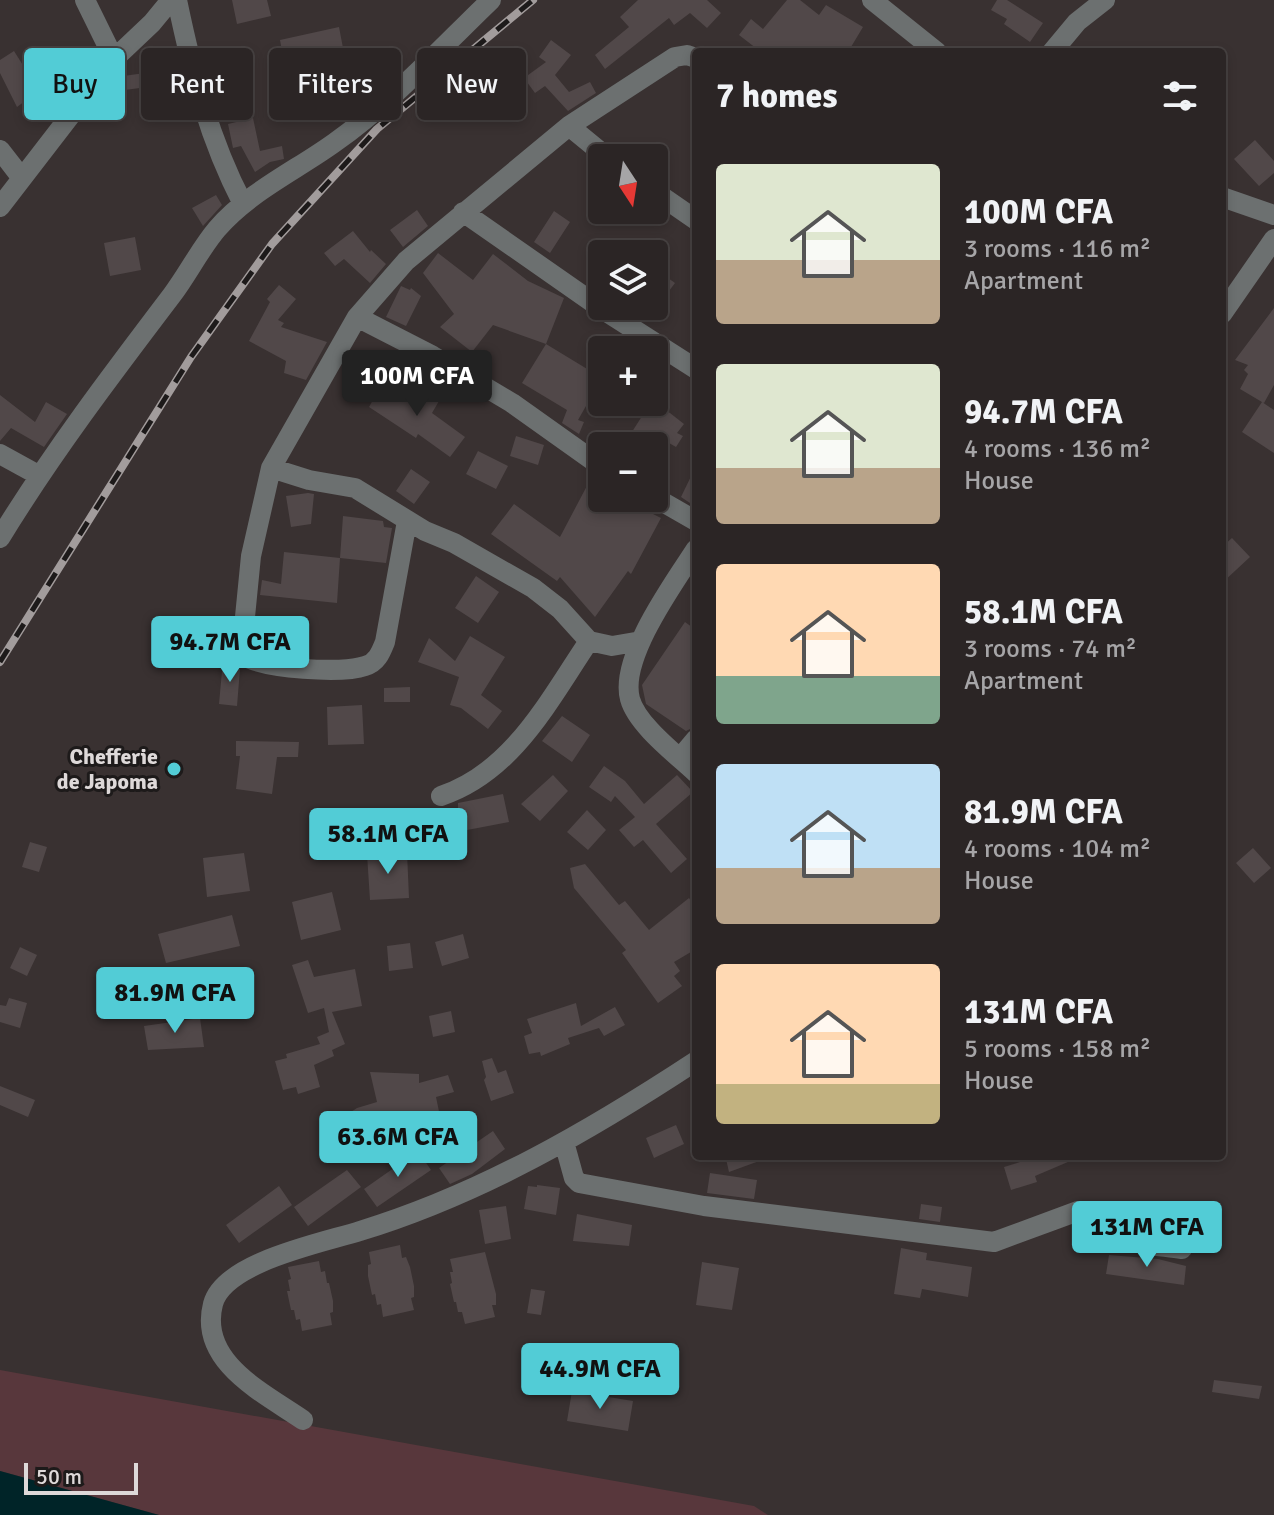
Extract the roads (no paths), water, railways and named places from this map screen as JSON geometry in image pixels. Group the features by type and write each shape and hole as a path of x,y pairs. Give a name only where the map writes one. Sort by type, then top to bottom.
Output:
{"street":[{"path":"85,0 109,48"},
{"path":"125,49 174,0"},
{"path":"174,0 212,137 243,204"},
{"path":"0,538 40,476 216,230 243,204 345,134 419,73 491,0"},
{"path":"872,0 932,48"},
{"path":"1055,48 1077,22 1105,0"},
{"path":"407,521 385,642 379,657 366,666 337,668 253,662 244,656 242,647 251,556 271,468 357,317 406,261 569,126 675,57 692,58"},
{"path":"0,207 66,120"},
{"path":"569,126 591,144"},
{"path":"0,150 21,177"},
{"path":"1226,198 1274,215"},
{"path":"668,201 692,217"},
{"path":"463,212 602,309 692,366"},
{"path":"1226,308 1274,239"},
{"path":"357,317 433,356 512,403 588,457"},
{"path":"0,454 40,476"},
{"path":"271,468 309,480 355,488 407,521 454,543 533,588 560,609 589,641 612,646 641,641"},
{"path":"668,505 692,519"},
{"path":"692,556 641,641 629,681 630,701 649,728 692,769"},
{"path":"441,796 465,788 484,776 518,745 589,641"},
{"path":"680,758 692,744"},
{"path":"303,1420 237,1374 216,1350 212,1326 213,1304 223,1284 250,1267 413,1215 564,1142 692,1063"},
{"path":"564,1142 574,1178 579,1183 618,1192 986,1242 994,1242 1078,1211 1099,1220 1119,1238 1182,1249"}],"water":[{"path":"0,1471 159,1515 0,1515"}],"railway":[{"path":"0,662 191,357 272,244 377,129 533,0"}],"place":[{"name":"Chefferie de Japoma","path":"174,769"}]}
